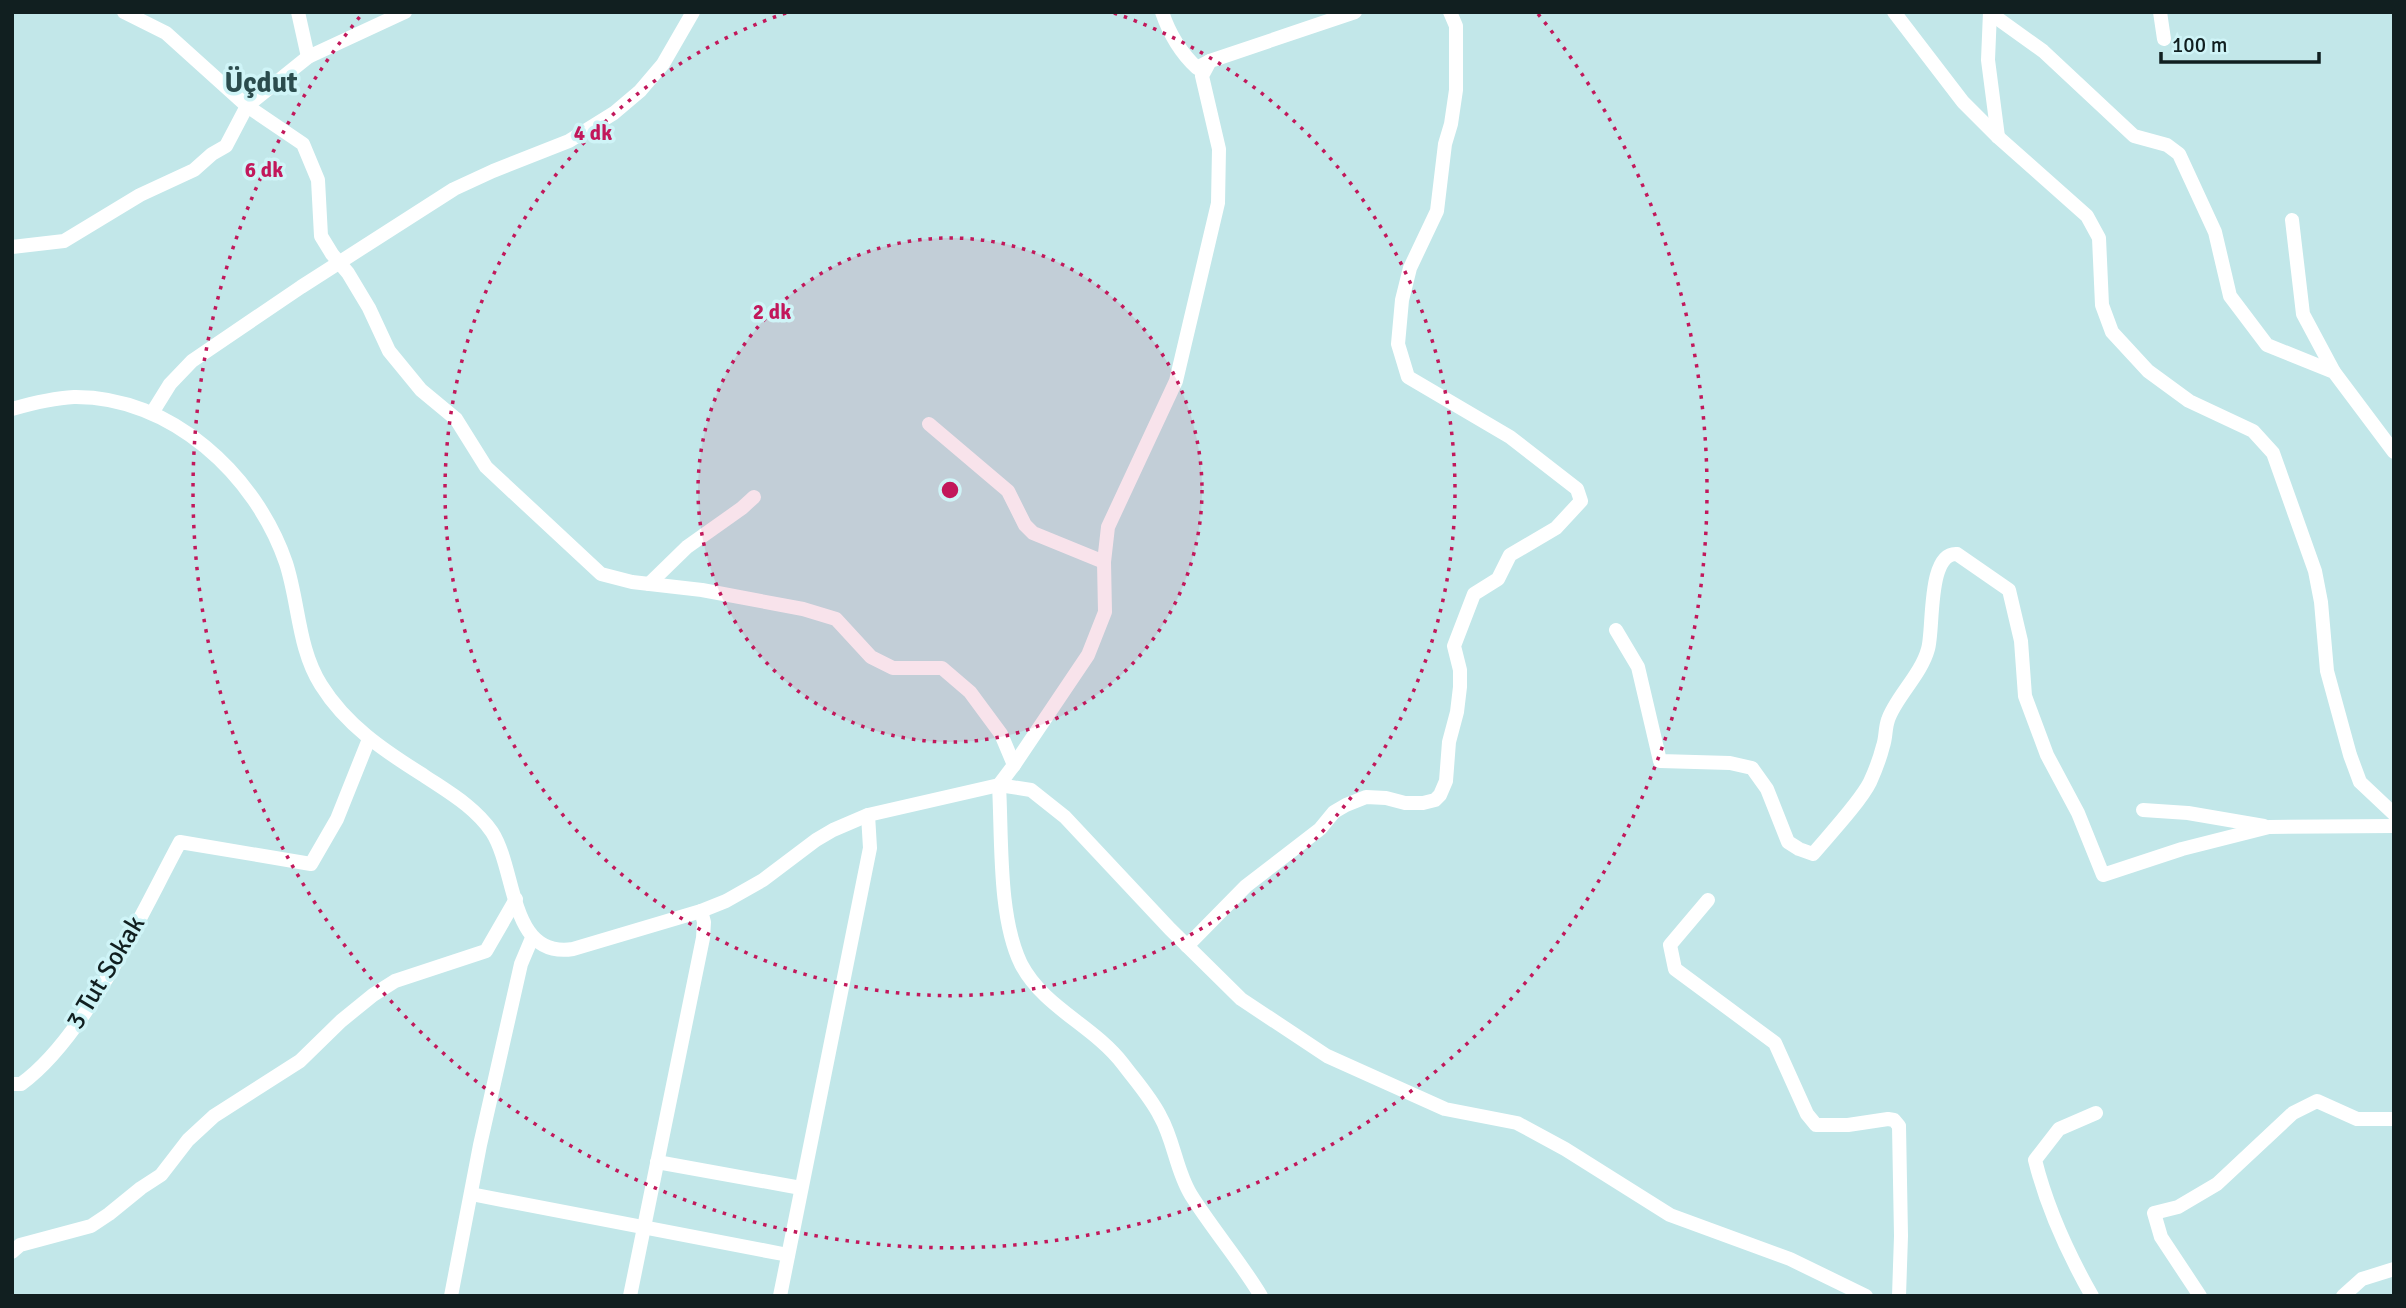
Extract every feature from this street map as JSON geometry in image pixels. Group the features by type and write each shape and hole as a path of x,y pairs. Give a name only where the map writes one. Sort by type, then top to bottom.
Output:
{"street":[{"path":"124,12 166,33 247,106 303,144 318,180 321,236 348,273 389,351 421,390 456,419 486,467 601,574 803,608 836,619 871,656 893,668 942,668 970,692 986,713 1001,734 1014,765"},
{"path":"298,12 308,57"},
{"path":"12,247 64,242 140,195 194,170 226,146 247,106 308,57 405,12"},
{"path":"152,413 170,384 192,361 339,263 454,189 569,141 608,118 652,78 673,49 694,12"},
{"path":"1162,12 1185,57 1197,68 1210,61 1354,12"},
{"path":"1187,946 1246,886 1320,829 1334,812 1367,797 1423,803 1435,800 1440,795 1446,780 1449,742 1459,700 1460,670 1454,646 1474,594 1498,579 1510,555 1556,528 1581,501 1577,489 1510,436 1408,377 1398,344 1402,299 1410,268 1437,211 1445,144 1451,124 1456,90 1457,26 1450,12"},
{"path":"1894,12 1963,102 2087,216 2099,238 2102,305 2112,332 2148,371 2189,401 2253,431 2273,453 2315,571 2321,602 2327,671 2350,755 2360,782 2394,814"},
{"path":"1990,12 1988,60 1998,137"},
{"path":"1990,12 2043,51 2134,136 2167,145 2179,154 2215,232 2230,296 2267,345 2333,372"},
{"path":"2160,12 2164,39"},
{"path":"1210,61 1202,76 1219,149 1218,203 1176,381 1108,527 1104,562 1105,612 1088,655 999,785 1007,916 1020,962 1032,983 1046,998 1082,1024 1111,1050 1160,1116 1189,1193 1261,1296"},
{"path":"2292,220 2303,314 2333,372 2394,452"},
{"path":"12,410 40,401 75,397 107,400 152,413 176,426 207,447 230,470 255,502 285,560 295,592 309,660 318,681 346,719 369,739 462,800 479,816 502,852 523,922 532,938 549,949 573,950 701,911 746,891 816,840 868,815 999,785 1031,790 1065,817 1241,999 1327,1056 1445,1110 1517,1123 1565,1149 1670,1215 1790,1259 1866,1296"},
{"path":"929,424 1008,491 1025,525 1033,533 1104,562"},
{"path":"649,584 687,547 754,497"},
{"path":"1616,630 1638,667 1660,761 1730,763 1752,768 1767,789 1788,842 1813,854 1869,784 1884,746 1888,718 1912,682 1928,650 1933,596 1940,567 1944,557 1957,554 2009,590 2021,641 2025,696 2046,755 2078,813 2103,875 2182,849 2269,827"},
{"name":"3 Tut Sokak","path":"12,1084 21,1084 37,1073 56,1053 114,964 180,842 311,864 337,819 369,739"},
{"path":"2143,810 2188,813 2269,827 2394,826"},
{"path":"780,1296 870,848 868,815"},
{"path":"12,1252 20,1245 91,1226 109,1214 161,1175 188,1140 214,1116 300,1061 341,1021 395,981 485,951 516,899"},
{"path":"1708,900 1670,946 1675,969 1775,1043 1807,1114 1816,1125 1848,1125 1888,1119 1894,1120 1899,1126 1899,1296"},
{"path":"630,1296 703,938 704,922 701,911"},
{"path":"451,1296 521,964 532,938"},
{"path":"2200,1296 2161,1237 2154,1213 2178,1207 2217,1184 2293,1113 2317,1101 2357,1119 2394,1119"},
{"path":"2092,1296 2045,1199 2035,1160 2059,1129 2096,1113"},
{"path":"657,1162 801,1188"},
{"path":"471,1194 788,1255"},
{"path":"2343,1296 2362,1279 2394,1269"}],"district":[{"name":"Üçdut","path":"261,82"}]}
